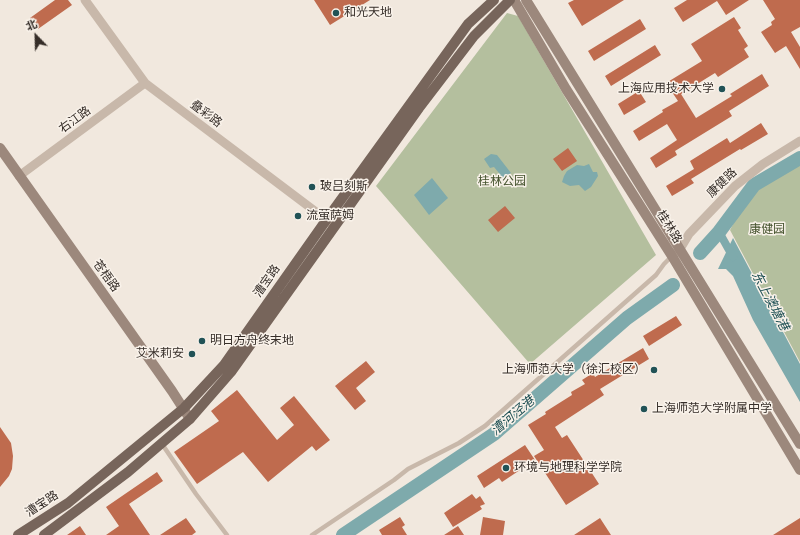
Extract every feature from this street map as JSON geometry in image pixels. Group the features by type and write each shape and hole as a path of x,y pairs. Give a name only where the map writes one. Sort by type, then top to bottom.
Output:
{"main road":[{"name":"漕宝路","path":"18,535 68,503 184,408 224,365 468,24 494,0"},
{"name":"漕宝路","path":"44,535 128,472 190,419 231,372 419,108 474,36 510,0"},
{"name":"桂林路","path":"514,0 566,89 795,452 800,470"},
{"name":"桂林路","path":"526,0 800,444"},
{"name":"苍梧路","path":"0,148 184,408 190,419"}],"street":[{"name":"叠彩路","path":"85,0 145,83 335,226"},
{"name":"右江路","path":"19,176 145,83"},
{"name":"康健路","path":"672,256 680,249 689,234 735,186 763,164 800,141"}],"lane":[{"path":"312,535 408,469 460,443 485,426 656,275 672,256"},
{"path":"162,443 196,494 227,535"}],"green space":[{"name":"桂林公园","path":"507,13 518,16 656,255 530,364 376,186"},
{"name":"康健园","path":"800,158 800,362 730,230 754,185"}],"water":[{"path":"491,154 497,155 511,173 501,180 499,173 494,167 490,168 484,159"},
{"path":"589,164 593,172 597,172 598,176 591,187 585,191 579,185 570,186 562,182 567,171 577,165 584,166"},
{"path":"432,178 448,198 429,215 414,195"},
{"path":"733,238 800,364 800,402 753,320 733,276 726,269 718,269"}],"building":[{"path":"55,0 68,0 72,5 38,29 30,18"},
{"name":"和光天地","path":"314,0 370,0 330,25"},
{"path":"574,0 624,0 582,26 568,3"},
{"path":"687,0 749,0 726,15 717,1 683,22 674,8"},
{"path":"763,0 800,0 800,27 791,32 800,47 800,69 786,46 775,53 761,32 772,25 771,22 775,19"},
{"path":"734,17 741,28 738,30 748,46 744,49 749,57 718,77 715,73 681,94 696,118 732,96 730,94 762,74 769,86 729,111 732,116 675,151 677,155 656,168 650,158 677,140 667,124 639,141 633,131 663,112 662,110 678,101 666,83 702,61 691,44"},
{"path":"640,19 646,29 594,61 588,51"},
{"path":"655,45 661,55 611,86 605,76"},
{"path":"639,91 646,102 624,115 618,104"},
{"path":"761,123 768,134 691,179 694,183 672,196 666,186 694,169 690,161 727,138 730,143"},
{"path":"568,148 577,161 562,171 553,159"},
{"path":"505,206 515,218 498,232 488,220"},
{"path":"676,316 682,325 649,346 643,336"},
{"path":"643,348 649,359 600,389 604,395 555,427 562,438 567,435 599,484 566,505 534,456 544,450 528,425 572,395 571,392 585,384 582,380 593,373 595,377"},
{"path":"366,361 375,372 356,388 366,401 355,410 335,386"},
{"path":"237,390 277,440 294,425 280,408 294,396 330,440 316,451 312,446 268,482 243,452 197,484 174,452 219,421 211,411"},
{"path":"0,427 11,443 13,456 12,469 9,476 0,487"},
{"name":"环境与地理科学学院","path":"525,445 535,460 502,482 499,478 484,488 477,476"},
{"path":"157,472 163,481 129,504 150,535 106,535 119,526 106,507"},
{"path":"472,494 476,499 480,496 485,504 480,506 482,509 453,527 444,513"},
{"path":"400,517 405,525 402,527 407,535 382,535 379,530"},
{"path":"483,517 505,521 503,535 480,535"},
{"path":"186,518 196,532 192,535 160,535"},
{"path":"600,518 611,535 574,535"},
{"path":"800,518 800,535 773,535"},
{"path":"80,526 86,535 67,535"},
{"path":"458,526 464,535 444,535"}],"waterway":[{"name":"漕河泾港","path":"700,253 719,232 754,185 800,158"},
{"name":"东上澳塘港","path":"719,232 733,257"},
{"name":"漕河泾港","path":"343,535 494,434 627,318 673,285"}],"place":[{"name":"和光天地","path":"336,13"},
{"name":"上海应用技术大学","path":"722,89"},
{"name":"玻吕刻斯","path":"312,187"},
{"name":"流萤萨姆","path":"298,216"},
{"name":"明日方舟终末地","path":"202,341"},
{"name":"艾米莉安","path":"192,354"},
{"name":"上海师范大学（徐汇校区）","path":"654,370"},
{"name":"上海师范大学附属中学","path":"644,409"},
{"name":"环境与地理科学学院","path":"506,468"}]}
